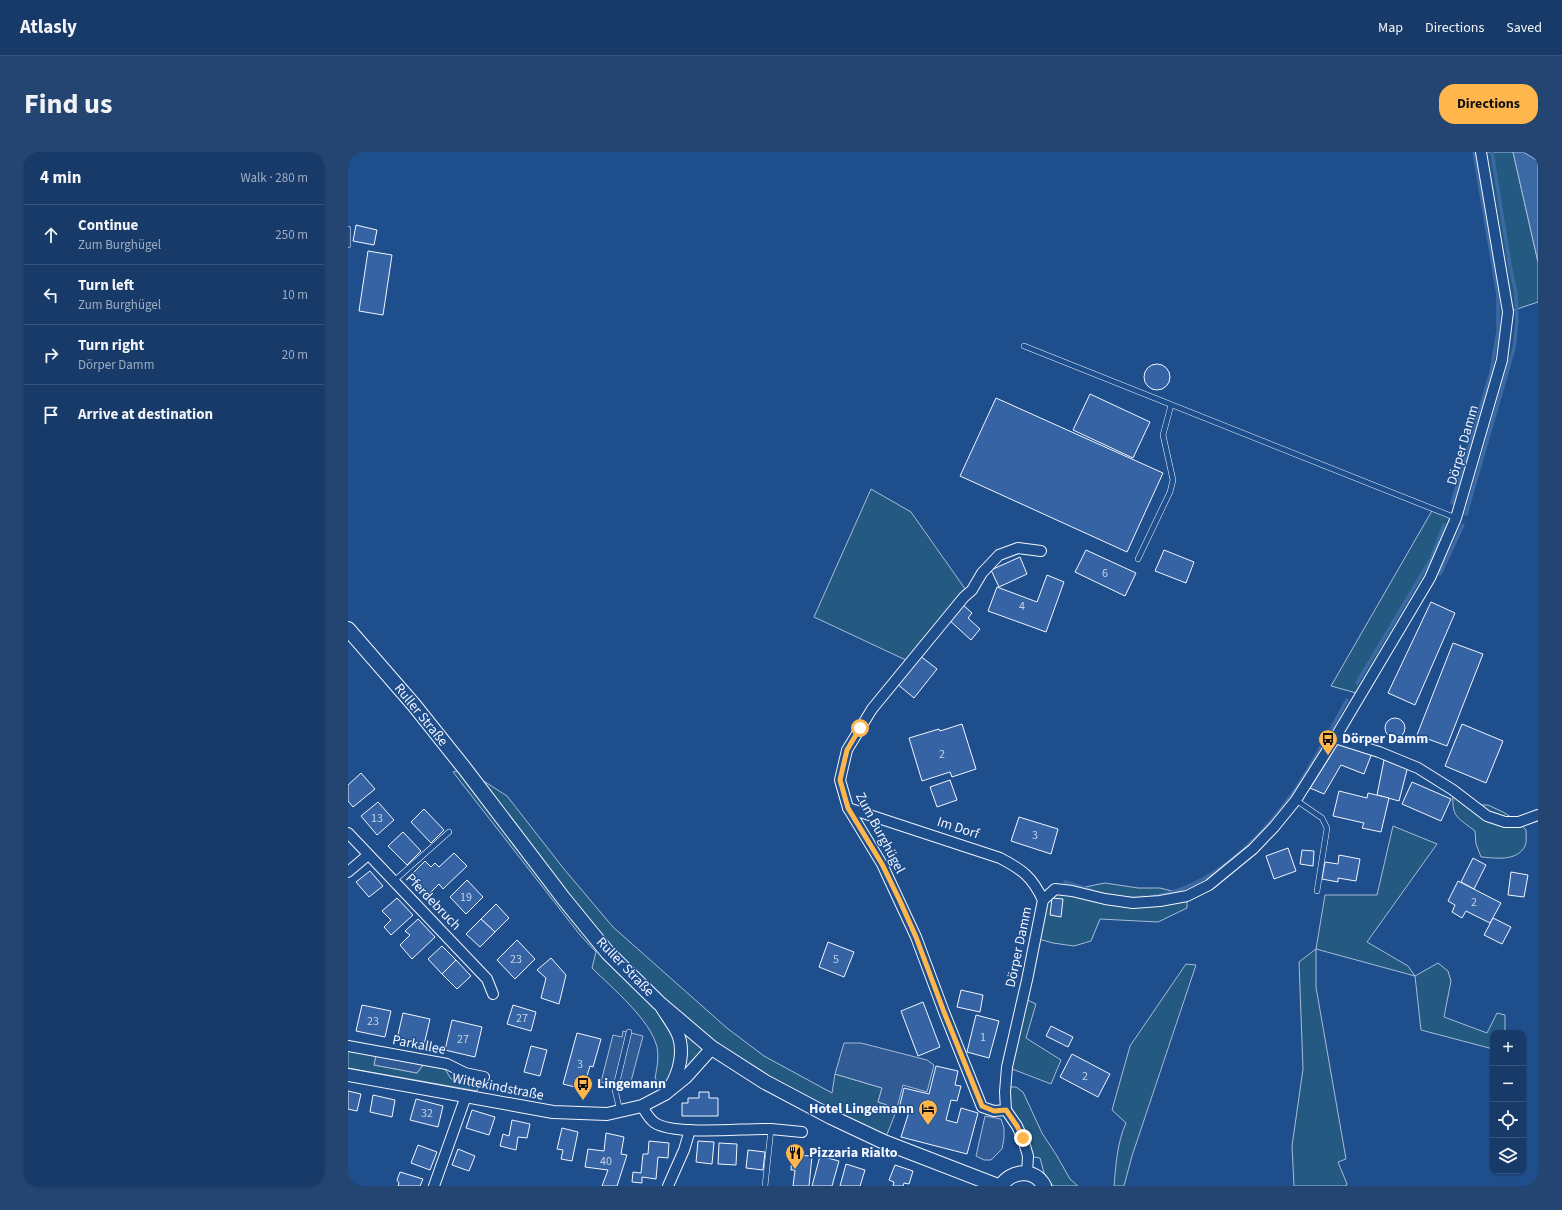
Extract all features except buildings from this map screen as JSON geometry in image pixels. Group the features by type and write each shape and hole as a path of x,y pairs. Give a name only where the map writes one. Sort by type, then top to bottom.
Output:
{"main road":[{"name":"Ruller Straße","path":"348,629 414,705 564,899 608,953 659,1003 712,1048 765,1082 831,1117 897,1147 998,1186"},
{"path":"1001,1186 1010,1176 1018,1173 1027,1173 1038,1178 1044,1186"}],"street":[{"name":"Dörper Damm","path":"1006,1110 1005,1092 1007,1067 1027,980 1043,900 1055,889 1133,903 1160,901 1187,896 1209,885 1253,849 1274,827 1296,800 1335,738 1430,578 1456,518 1502,360 1508,312 1481,152"},
{"name":"Zum Burghügel","path":"1006,1110 994,1111 982,1106 944,1012 916,937 882,864 848,808 840,780 847,750 872,709 972,590 982,573 999,555 1018,548 1041,551"},
{"path":"1335,738 1379,752 1418,768 1453,790 1487,816 1505,822 1519,822 1538,815"},
{"name":"Im Dorf","path":"848,808 1000,858 1029,876 1043,900"},
{"name":"Pferdebruch","path":"348,833 487,979 493,994"},
{"path":"348,872 368,855"},
{"path":"659,1003 678,1033 681,1046 678,1069 673,1082 665,1094"},
{"name":"Parkallee","path":"348,1046 447,1064 465,1073 484,1077"},
{"name":"Wittekindstraße","path":"348,1074 553,1112 607,1114 642,1106 665,1094 686,1077 712,1048"},
{"path":"434,1186 466,1096"},
{"path":"642,1106 648,1116 655,1123 666,1128 690,1130 771,1129 802,1132"},
{"path":"1006,1110 1023,1138 1028,1156 1027,1173"},
{"path":"668,1186 684,1150 690,1130"}],"lane":[{"path":"348,229 348,245"},
{"path":"1024,346 1456,518"},
{"path":"1138,559 1170,492 1173,480 1162,435 1171,405"},
{"path":"1296,800 1322,818 1326,828 1317,891"},
{"path":"394,881 449,832"},
{"path":"620,1111 615,1090 629,1032"},
{"path":"765,1186 771,1129"}],"shaded area":[{"path":"1481,152 1513,152 1538,262 1538,302 1508,312"},
{"path":"1513,152 1523,152 1538,161 1538,262"},
{"path":"871,489 911,512 968,593 910,662 814,617"},
{"path":"1433,509 1456,518 1430,578 1360,694 1331,686"},
{"path":"465,769 507,796 564,869 613,927 727,1028 764,1056 832,1093 835,1074 882,1088 878,1102 897,1109 884,1142 712,1048 665,1094 655,1078 658,1051 653,1036 647,1026 620,994 592,968 596,952 580,935 453,772"},
{"path":"1453,790 1472,805 1488,805 1519,822 1526,830 1526,844 1521,851 1517,855 1505,858 1481,857 1476,844 1475,831 1459,818 1454,811"},
{"path":"1393,826 1437,844 1367,942 1408,966 1415,976 1316,949 1325,895 1377,895"},
{"path":"1105,883 1138,888 1160,888 1172,891 1187,896 1187,908 1158,922 1100,919 1091,941 1074,946 1053,943 1035,938 1043,900 1055,889 1080,888"},
{"path":"1316,949 1316,987 1346,1159 1338,1162 1347,1184 1346,1186 1294,1186 1292,1146 1303,1069 1299,962"},
{"path":"1438,963 1448,971 1451,981 1444,1017 1487,1033 1497,1013 1505,1015 1505,1030 1490,1030 1490,1048 1421,1030 1415,976"},
{"path":"1186,964 1196,965 1132,1156 1124,1186 1114,1186 1119,1146 1126,1123 1112,1110 1130,1046"},
{"path":"1023,998 1036,1004 1026,1038 1061,1060 1051,1084 1007,1067"},
{"path":"623,1031 643,1036 630,1085 610,1080 609,1084 601,1082 613,1035 622,1037"},
{"path":"844,1043 861,1043 927,1060 934,1065 927,1092 903,1085 897,1108 878,1102 882,1088 835,1074"},
{"path":"348,1051 376,1056 374,1065 417,1073 423,1065 445,1069 451,1079 479,1084 477,1091 348,1068"},
{"path":"376,1056 423,1065 417,1073 374,1065"},
{"path":"1011,1087 1016,1087 1023,1092 1042,1133 1070,1179 1078,1186 1053,1186 1044,1173 1040,1158 1028,1156 1005,1092"},
{"path":"985,1116 1001,1119 1004,1128 1002,1149 991,1160 984,1160 976,1156"}],"waterway":[{"path":"1452,503 1491,372 1498,331 1498,295 1474,152"},
{"path":"1466,514 1514,348 1517,322 1516,293 1510,266 1492,152"},
{"path":"1357,683 1431,559 1444,525"},
{"path":"1440,574 1463,525"},
{"path":"1150,897 1172,892 1194,884 1214,873 1233,859 1250,843 1267,826 1295,790 1347,700"},
{"path":"1065,882 1091,890"},
{"path":"1126,898 1144,897"}],"place":[{"name":"Dörper Damm","path":"1328,756"},
{"name":"Lingemann","path":"583,1101"},
{"name":"Hotel Lingemann","path":"928,1126"},
{"name":"Pizzaria Rialto","path":"795,1170"}],"route":[{"path":"860,728 847,750 840,780 848,808 882,864 900,901 916,937 944,1012 982,1106 994,1111 1006,1110 1023,1138"}]}
